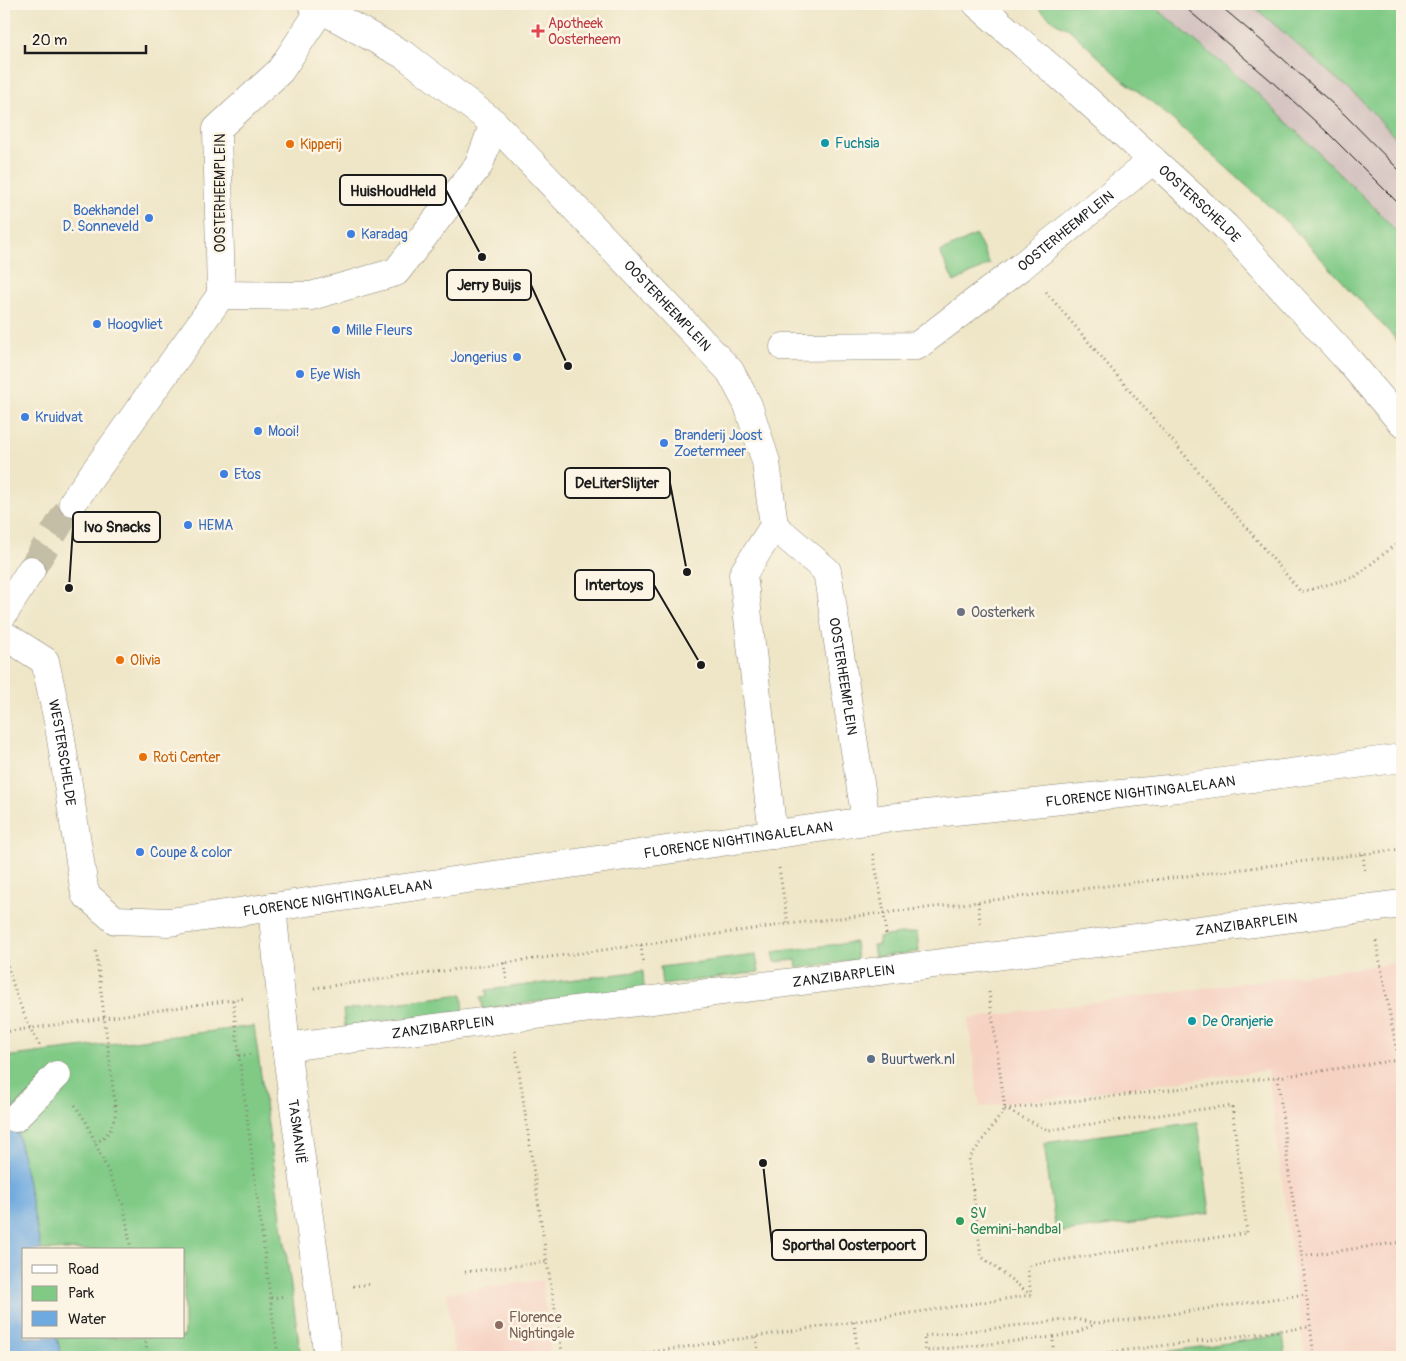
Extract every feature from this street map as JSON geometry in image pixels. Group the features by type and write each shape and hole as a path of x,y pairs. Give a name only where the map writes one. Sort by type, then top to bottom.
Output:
{"street":[{"name":"OOSTERSCHELDE","path":"977,4 1075,89 1226,226 1350,362 1402,423"},
{"name":"OOSTERHEEMPLEIN","path":"221,295 217,130 280,71 321,6 406,56 494,123 730,371 748,405 766,462 774,526 828,571 866,821"},
{"path":"73,502 221,295 311,296 396,272 479,166 494,123"},
{"name":"OOSTERHEEMPLEIN","path":"784,347 917,346 1023,265 1153,160"},
{"path":"773,835 742,574 774,526"},
{"path":"4,613 31,570"},
{"name":"WESTERSCHELDE","path":"4,635 45,661 58,726 85,894"},
{"name":"FLORENCE NIGHTINGALELAAN","path":"85,894 116,920 170,922 866,821 1178,788 1402,758"},
{"name":"ZANZIBARPLEIN","path":"286,1047 1402,904"},
{"name":"TASMANIË","path":"272,907 286,1047 328,1357"},
{"path":"15,1118 57,1075"}],"path":[{"path":"1023,265 1301,592 1356,577 1402,539"},
{"path":"866,821 884,912"},
{"path":"773,835 788,924"},
{"path":"4,1032 280,992 788,924 1402,849"},
{"path":"1369,908 1402,1080"},
{"path":"4,951 12,983 30,1029"},
{"path":"96,956 116,1113 110,1131 96,1144"},
{"path":"504,963 547,1262 563,1357"},
{"path":"233,1000 278,1357"},
{"path":"992,1016 1005,1110 969,1159 980,1248 982,1257 1031,1295"},
{"path":"1005,1110 1278,1077 1399,1060"},
{"path":"57,1075 86,1122 124,1207 132,1248"},
{"path":"1278,1077 1314,1357"},
{"path":"1005,1110 1048,1130 1232,1106 1247,1233 1027,1265 1031,1295"},
{"path":"1302,1256 1402,1242"},
{"path":"465,1272 547,1262"},
{"path":"1096,1323 1076,1334 925,1351 924,1336 1074,1319 1096,1323 1131,1320 1306,1294"},
{"path":"619,1357 1031,1295"},
{"path":"854,1322 858,1357"},
{"path":"1073,1357 1310,1327"},
{"path":"756,1337 759,1357"},
{"path":"1053,1337 1054,1357"},
{"path":"145,1338 148,1357"},
{"path":"655,1352 656,1357"}],"shaded area":[{"path":"1151,4 1251,4 1361,100 1402,144 1402,238 1379,212 1254,90"},
{"path":"1402,962 1402,1357 1305,1357 1268,1070 980,1107 968,1019"},
{"name":"Florence Nightingale","path":"542,1280 551,1357 455,1357 447,1293"}],"green space":[{"path":"1033,4 1151,4 1254,90 1379,212 1402,238 1402,349 1393,336 1291,226 1196,140 1123,80 1069,29 1056,23"},
{"path":"1251,4 1401,4 1402,144 1361,100"},
{"path":"976,235 990,264 954,282 940,252"},
{"path":"917,932 919,952 875,957 873,945 879,945 878,937"},
{"path":"855,942 857,960 797,968 796,960 775,962 773,952"},
{"path":"756,955 759,972 662,985 660,967"},
{"path":"643,971 644,988 483,1009 481,997 487,996 486,990"},
{"path":"462,994 464,1011 345,1027 343,1010"},
{"path":"254,1026 301,1357 61,1357 57,1338 185,1338 185,1248 41,1248 4,1057"},
{"path":"1198,1122 1210,1213 1056,1233 1044,1143"},
{"path":"1283,1335 1286,1357 1130,1357"}],"water":[{"path":"4,1085 9,1089 41,1248 22,1248 22,1338 57,1338 61,1357 4,1357"}],"tunnel":[{"path":"31,570 73,502"}],"tram line":[{"path":"1181,4 1268,78 1327,132 1402,207"},
{"path":"1218,4 1345,115 1402,173"}],"place":[{"name":"Apotheek Oosterheem","path":"538,31"},
{"name":"Fuchsia","path":"825,143"},
{"name":"Kipperij","path":"290,144"},
{"name":"Boekhandel D. Sonneveld","path":"149,218"},
{"name":"Karadag","path":"351,234"},
{"name":"HuisHoudHeld","path":"482,257"},
{"name":"Hoogvliet","path":"97,324"},
{"name":"Mille Fleurs","path":"336,330"},
{"name":"Jongerius","path":"517,357"},
{"name":"Jerry Buijs","path":"568,366"},
{"name":"Eye Wish","path":"300,374"},
{"name":"Kruidvat","path":"25,417"},
{"name":"Mooi!","path":"258,431"},
{"name":"Branderij Joost Zoetermeer","path":"664,443"},
{"name":"Etos","path":"224,474"},
{"name":"HEMA","path":"188,525"},
{"name":"DeLiterSlijter","path":"687,572"},
{"name":"Ivo Snacks","path":"69,588"},
{"name":"Oosterkerk","path":"961,612"},
{"name":"Olivia","path":"120,660"},
{"name":"Intertoys","path":"701,665"},
{"name":"Roti Center","path":"143,757"},
{"name":"Coupe & color","path":"140,852"},
{"name":"De Oranjerie","path":"1192,1021"},
{"name":"Buurtwerk.nl","path":"871,1059"},
{"name":"Sporthal Oosterpoort","path":"763,1163"},
{"name":"SV Gemini-handbal","path":"960,1221"},
{"name":"Florence Nightingale","path":"499,1325"}]}
